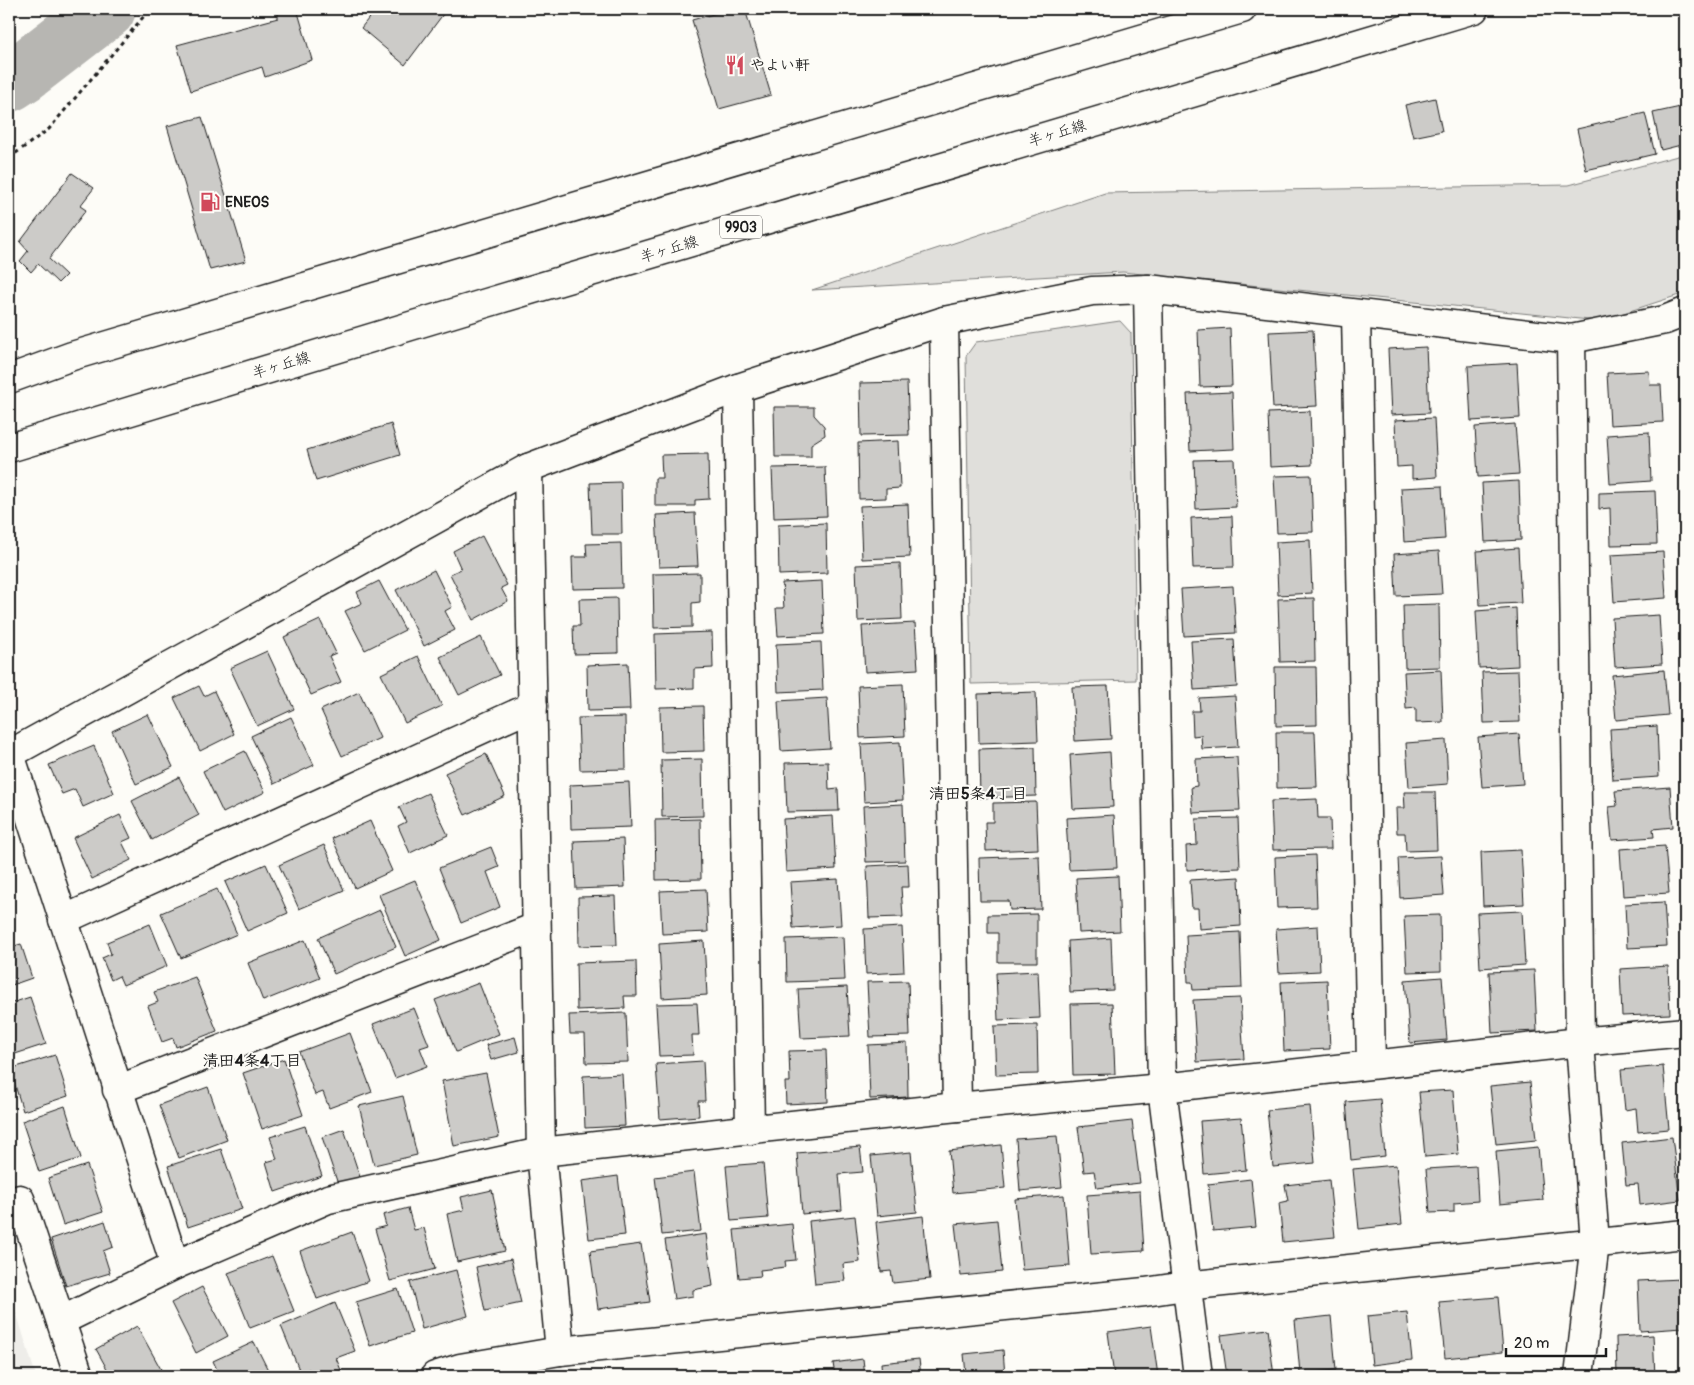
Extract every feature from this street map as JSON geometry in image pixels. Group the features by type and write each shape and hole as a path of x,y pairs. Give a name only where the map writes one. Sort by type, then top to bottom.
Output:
{"street":[{"path":"9,379 72,356 1242,9"},
{"name":"羊ヶ丘線","path":"9,448 493,301 1474,9"},
{"path":"1148,289 1162,1088 1185,1286 1198,1376"},
{"path":"175,1264 117,1090 10,754 528,468 738,388 944,321 1092,291 1148,289 1571,339 1665,320 1685,312"},
{"path":"1356,314 1371,1064"},
{"path":"944,321 957,1107"},
{"path":"1571,339 1580,1042 1595,1243 1578,1376"},
{"path":"738,388 750,1130"},
{"path":"528,468 542,1152 560,1351"},
{"path":"63,920 533,706"},
{"path":"117,1090 536,927"},
{"path":"62,1321 175,1264 328,1199 542,1152 1685,1032"},
{"path":"20,1199 79,1376"},
{"path":"451,1374 560,1351 1145,1292 1185,1286 1685,1234"}],"path":[{"path":"9,158 49,129 150,9"}],"shaded area":[{"path":"1685,154 1685,293 1599,321 1123,272 812,290 1105,193 1569,185"},
{"path":"1120,321 1131,333 1136,680 971,684 966,356 976,342"},
{"path":"9,1289 36,1376 9,1376"}],"building":[{"path":"278,9 297,9 312,60 265,77 262,67 191,91 177,45 278,18"},
{"path":"376,9 447,9 405,65 361,28"},
{"path":"731,9 745,9 771,95 719,109 692,20"},
{"path":"1435,98 1442,131 1413,137 1405,105"},
{"path":"1685,106 1685,144 1661,150 1653,113"},
{"path":"1645,113 1655,154 1586,170 1577,129"},
{"path":"202,117 246,261 210,270 167,126"},
{"path":"72,173 94,188 80,206 86,210 49,259 66,275 58,283 38,264 31,272 20,261 28,251 20,242"},
{"path":"1230,328 1232,386 1200,387 1198,330"},
{"path":"1313,330 1317,406 1273,408 1269,332"},
{"path":"1426,347 1429,413 1391,415 1388,349"},
{"path":"1517,363 1520,418 1471,421 1468,366"},
{"path":"1649,371 1650,385 1661,385 1663,422 1610,425 1607,373"},
{"path":"907,382 909,435 861,436 860,383"},
{"path":"1232,392 1234,449 1190,451 1187,394"},
{"path":"774,407 814,407 814,415 824,426 825,435 811,444 811,457 775,457"},
{"path":"1310,411 1312,465 1270,467 1268,413"},
{"path":"1434,418 1437,477 1412,479 1412,466 1397,467 1395,420"},
{"path":"391,424 400,455 316,481 307,450"},
{"path":"1515,424 1519,474 1478,477 1475,427"},
{"path":"1649,432 1651,481 1610,484 1607,435"},
{"path":"898,441 900,488 886,489 886,498 859,499 858,443"},
{"path":"708,454 709,499 695,500 695,506 655,506 655,478 662,478 661,455"},
{"path":"1234,459 1236,507 1196,509 1194,460"},
{"path":"825,467 827,516 774,518 772,468"},
{"path":"1311,475 1313,532 1277,533 1274,476"},
{"path":"1519,481 1521,540 1485,542 1482,483"},
{"path":"621,482 622,534 592,534 590,483"},
{"path":"1442,486 1445,539 1404,542 1401,488"},
{"path":"1655,491 1657,544 1611,545 1610,508 1599,509 1599,493"},
{"path":"908,504 910,557 862,559 860,506"},
{"path":"695,513 698,566 659,567 656,515"},
{"path":"1232,516 1234,567 1193,568 1191,518"},
{"path":"826,523 827,573 779,575 778,525"},
{"path":"482,536 507,585 501,588 508,601 473,620 450,574 461,569 453,551"},
{"path":"1310,540 1312,593 1278,595 1276,542"},
{"path":"621,543 622,588 573,589 572,557 587,557 586,544"},
{"path":"1518,548 1521,603 1480,605 1477,551"},
{"path":"1439,551 1442,594 1396,596 1394,554"},
{"path":"1663,552 1666,598 1614,602 1611,555"},
{"path":"900,563 902,619 858,621 856,565"},
{"path":"434,570 452,607 445,611 455,630 424,646 396,590"},
{"path":"700,573 700,602 692,603 692,627 654,628 653,574"},
{"path":"379,581 405,630 365,650 345,611 362,603 357,592"},
{"path":"822,581 824,634 778,636 776,608 784,608 782,583"},
{"path":"1233,586 1236,633 1184,636 1181,589"},
{"path":"617,598 618,653 574,654 573,626 580,626 579,599"},
{"path":"1314,598 1315,661 1280,662 1278,599"},
{"path":"1439,604 1440,667 1405,668 1403,605"},
{"path":"1516,608 1518,666 1479,668 1476,611"},
{"path":"1659,615 1662,664 1615,667 1612,618"},
{"path":"320,620 336,653 329,656 341,682 311,695 284,637"},
{"path":"915,623 918,669 865,672 862,626"},
{"path":"712,632 713,668 694,669 694,688 656,689 655,634"},
{"path":"481,637 500,675 459,695 440,657"},
{"path":"1234,639 1237,687 1194,690 1191,641"},
{"path":"821,642 823,690 778,692 776,644"},
{"path":"267,651 294,709 257,726 230,668"},
{"path":"418,656 442,706 405,723 381,674"},
{"path":"628,663 630,710 588,711 587,665"},
{"path":"1275,667 1316,667 1317,725 1276,726"},
{"path":"1441,670 1443,722 1416,723 1416,708 1406,709 1404,672"},
{"path":"1664,670 1668,715 1616,720 1612,675"},
{"path":"1518,671 1520,722 1484,723 1482,672"},
{"path":"903,684 905,736 860,738 858,686"},
{"path":"199,686 204,696 214,691 234,734 200,751 174,698"},
{"path":"1108,686 1111,739 1075,741 1072,687"},
{"path":"359,692 380,738 342,756 321,710"},
{"path":"1036,692 1038,741 979,743 978,694"},
{"path":"1235,696 1238,747 1202,749 1201,735 1193,736 1192,711 1200,711 1199,698"},
{"path":"827,698 830,748 781,751 778,701"},
{"path":"703,706 704,751 661,752 660,707"},
{"path":"148,714 173,767 136,784 112,731"},
{"path":"291,717 314,765 274,784 251,736"},
{"path":"625,717 626,769 580,770 578,718"},
{"path":"1657,726 1659,777 1613,780 1610,729"},
{"path":"1276,732 1315,732 1317,787 1277,788"},
{"path":"1519,734 1523,784 1482,787 1478,737"},
{"path":"1446,740 1448,784 1409,787 1406,743"},
{"path":"900,742 903,800 864,802 861,744"},
{"path":"94,746 114,793 83,807 75,789 62,794 49,765"},
{"path":"1035,747 1036,796 980,798 979,749"},
{"path":"245,751 265,792 223,813 203,771"},
{"path":"1110,752 1113,807 1073,809 1070,755"},
{"path":"486,754 505,796 465,815 445,773"},
{"path":"1237,757 1240,811 1193,813 1191,787 1197,786 1196,759"},
{"path":"702,759 703,816 662,817 661,760"},
{"path":"828,762 829,790 838,789 839,811 787,812 785,763"},
{"path":"179,777 199,815 152,840 132,801"},
{"path":"629,782 631,827 571,829 570,785"},
{"path":"1670,787 1673,827 1653,829 1654,837 1612,840 1609,807 1617,806 1615,791"},
{"path":"1404,792 1435,792 1437,850 1406,851 1405,833 1397,833 1396,808 1405,808"},
{"path":"428,793 448,835 410,853 398,826 406,822 399,807"},
{"path":"1317,799 1318,818 1330,818 1331,849 1273,850 1271,801"},
{"path":"1036,802 1038,849 986,851 985,822 993,822 993,803"},
{"path":"903,804 905,861 866,862 863,806"},
{"path":"120,815 131,838 122,842 131,860 92,879 73,838"},
{"path":"1114,815 1117,868 1069,870 1066,818"},
{"path":"833,816 836,869 786,872 783,819"},
{"path":"1238,818 1240,868 1187,870 1186,846 1197,845 1196,819"},
{"path":"700,819 701,879 656,880 655,820"},
{"path":"370,821 392,871 355,888 332,838"},
{"path":"623,839 625,887 576,889 574,841"},
{"path":"324,845 344,890 299,909 279,865"},
{"path":"1665,846 1669,893 1623,896 1620,849"},
{"path":"491,847 499,867 487,872 500,907 461,923 439,868"},
{"path":"1521,850 1524,904 1483,906 1481,852"},
{"path":"1315,855 1317,907 1277,908 1275,857"},
{"path":"1039,856 1041,909 1010,910 1009,901 980,901 979,858"},
{"path":"1441,856 1444,895 1400,898 1398,858"},
{"path":"266,864 288,913 247,931 225,882"},
{"path":"908,864 909,887 901,887 903,917 869,918 867,866"},
{"path":"1118,876 1120,931 1079,933 1076,878"},
{"path":"1239,877 1241,926 1199,929 1198,908 1192,908 1190,880"},
{"path":"838,879 841,925 793,928 790,882"},
{"path":"415,880 441,940 405,956 379,895"},
{"path":"217,889 237,934 181,958 161,913"},
{"path":"706,889 708,932 662,934 660,891"},
{"path":"615,896 617,945 579,946 578,897"},
{"path":"1664,902 1667,946 1627,948 1625,904"},
{"path":"380,910 396,947 334,974 318,938"},
{"path":"1522,911 1525,965 1480,968 1477,913"},
{"path":"1037,914 1037,962 998,962 998,933 988,933 988,915"},
{"path":"1440,915 1441,971 1407,972 1404,916"},
{"path":"150,924 167,966 123,985 119,976 111,980 102,958 111,954 107,942"},
{"path":"1318,926 1320,971 1279,973 1276,929"},
{"path":"902,927 904,972 866,974 864,929"},
{"path":"1240,932 1242,988 1193,990 1192,982 1188,982 1186,935"},
{"path":"843,937 845,980 787,982 786,939"},
{"path":"1111,938 1113,990 1070,992 1068,941"},
{"path":"9,940 11,947 21,944 32,978 9,986"},
{"path":"305,940 320,978 263,1001 248,963"},
{"path":"704,941 707,995 662,998 659,944"},
{"path":"636,961 637,996 624,996 625,1008 577,1010 576,963"},
{"path":"1668,966 1670,1014 1622,1016 1620,969"},
{"path":"1534,970 1537,1031 1492,1033 1489,972"},
{"path":"1038,971 1040,1018 998,1020 996,973"},
{"path":"195,977 217,1031 176,1047 173,1038 162,1042 148,1006 158,1002 154,992"},
{"path":"1442,977 1447,1040 1410,1043 1405,980"},
{"path":"1327,980 1330,1049 1284,1051 1281,982"},
{"path":"908,981 910,1036 870,1037 867,982"},
{"path":"479,983 499,1034 456,1052 435,1000"},
{"path":"847,987 850,1036 801,1038 798,989"},
{"path":"30,997 46,1044 9,1056 9,1004"},
{"path":"1240,998 1244,1059 1197,1062 1193,1000"},
{"path":"697,1003 699,1035 692,1035 693,1055 659,1056 656,1004"},
{"path":"1112,1003 1115,1074 1073,1075 1071,1004"},
{"path":"414,1008 429,1045 420,1048 427,1066 395,1078 373,1024"},
{"path":"626,1013 628,1062 586,1063 585,1034 570,1034 569,1015"},
{"path":"1037,1025 1038,1074 996,1075 994,1026"},
{"path":"350,1033 372,1092 329,1108 323,1092 315,1095 299,1052"},
{"path":"515,1037 519,1052 491,1060 486,1045"},
{"path":"907,1043 908,1097 870,1099 868,1045"},
{"path":"826,1050 828,1102 786,1104 785,1082 790,1082 789,1051"},
{"path":"55,1055 68,1096 23,1111 10,1069"},
{"path":"284,1059 303,1115 262,1129 243,1073"},
{"path":"703,1061 705,1101 698,1101 699,1116 660,1119 656,1064"},
{"path":"1663,1066 1669,1129 1638,1132 1636,1108 1625,1110 1621,1070"},
{"path":"486,1073 499,1137 454,1146 442,1081"},
{"path":"622,1074 625,1126 585,1128 583,1076"},
{"path":"1530,1082 1536,1140 1496,1144 1490,1086"},
{"path":"208,1087 227,1140 179,1158 159,1105"},
{"path":"1453,1090 1458,1154 1425,1157 1419,1092"},
{"path":"403,1096 417,1155 374,1165 359,1106"},
{"path":"1380,1099 1385,1156 1351,1160 1346,1102"},
{"path":"65,1106 81,1158 39,1172 22,1121"},
{"path":"1310,1106 1315,1163 1273,1167 1267,1110"},
{"path":"1241,1118 1246,1170 1204,1174 1200,1121"},
{"path":"1132,1121 1140,1183 1097,1188 1094,1171 1084,1172 1078,1127"},
{"path":"305,1126 322,1176 275,1192 266,1162 277,1159 270,1137"},
{"path":"344,1129 362,1183 340,1190 322,1137"},
{"path":"1057,1136 1062,1187 1020,1191 1016,1139"},
{"path":"1672,1137 1680,1200 1640,1205 1638,1184 1626,1185 1622,1143"},
{"path":"1001,1145 1005,1188 953,1193 949,1151"},
{"path":"860,1147 863,1172 839,1174 842,1210 802,1214 797,1153"},
{"path":"1538,1147 1543,1200 1500,1204 1496,1151"},
{"path":"221,1149 242,1209 188,1227 168,1166"},
{"path":"911,1152 917,1212 877,1216 871,1156"},
{"path":"763,1163 768,1218 731,1221 726,1166"},
{"path":"87,1165 103,1212 63,1225 48,1178"},
{"path":"1396,1165 1402,1224 1359,1229 1353,1169"},
{"path":"1476,1166 1478,1201 1454,1203 1454,1212 1430,1213 1426,1169"},
{"path":"694,1172 701,1231 662,1235 655,1177"},
{"path":"618,1176 625,1235 589,1239 582,1181"},
{"path":"1251,1179 1256,1227 1213,1231 1208,1184"},
{"path":"1329,1180 1335,1237 1283,1242 1279,1203 1288,1201 1285,1185"},
{"path":"492,1190 505,1251 457,1262 447,1214 464,1210 461,1197"},
{"path":"1140,1191 1144,1251 1091,1254 1087,1195"},
{"path":"1064,1195 1070,1266 1022,1270 1015,1199"},
{"path":"408,1208 414,1230 424,1228 435,1269 390,1281 375,1229 386,1226 383,1215"},
{"path":"855,1216 860,1262 843,1264 845,1281 815,1284 809,1221"},
{"path":"923,1216 930,1279 893,1283 891,1271 881,1272 876,1222"},
{"path":"997,1220 1002,1272 961,1276 955,1224"},
{"path":"105,1221 113,1247 103,1251 110,1273 66,1286 51,1239"},
{"path":"792,1224 796,1260 785,1261 786,1267 760,1270 761,1276 739,1278 734,1230"},
{"path":"352,1232 369,1281 317,1299 300,1251"},
{"path":"706,1234 713,1286 693,1290 693,1296 674,1299 665,1240"},
{"path":"641,1244 650,1302 598,1309 590,1251"},
{"path":"272,1256 294,1311 250,1328 228,1273"},
{"path":"511,1259 521,1303 485,1311 476,1267"},
{"path":"456,1270 468,1316 422,1329 410,1282"},
{"path":"1681,1279 1683,1328 1640,1331 1638,1281"},
{"path":"202,1287 228,1336 196,1353 171,1303"},
{"path":"398,1289 412,1333 370,1346 356,1302"},
{"path":"1498,1297 1503,1352 1445,1358 1439,1302"},
{"path":"335,1303 355,1351 336,1358 343,1375 311,1376 309,1369 300,1372 281,1326"},
{"path":"1407,1312 1412,1360 1372,1365 1367,1316"},
{"path":"1331,1316 1336,1370 1300,1373 1295,1320"},
{"path":"137,1326 163,1373 157,1376 111,1376 96,1349"},
{"path":"1151,1326 1158,1376 1114,1376 1108,1332"},
{"path":"1268,1329 1274,1376 1227,1376 1221,1335"},
{"path":"1653,1335 1655,1376 1617,1376 1616,1337"},
{"path":"254,1342 271,1376 220,1376 213,1361"},
{"path":"1003,1350 1005,1376 950,1376 966,1374 964,1354"},
{"path":"863,1359 865,1376 835,1376 833,1363"},
{"path":"919,1359 921,1376 882,1376 881,1363"},
{"path":"1088,1369 1088,1376 1036,1375"}],"waterway":[{"path":"9,82 106,9"}],"place":[{"name":"やよい軒","path":"735,65"},
{"name":"ENEOS","path":"210,202"}],"district":[{"name":"清田5条4丁目","path":"978,793"},
{"name":"清田4条4丁目","path":"252,1060"}]}
